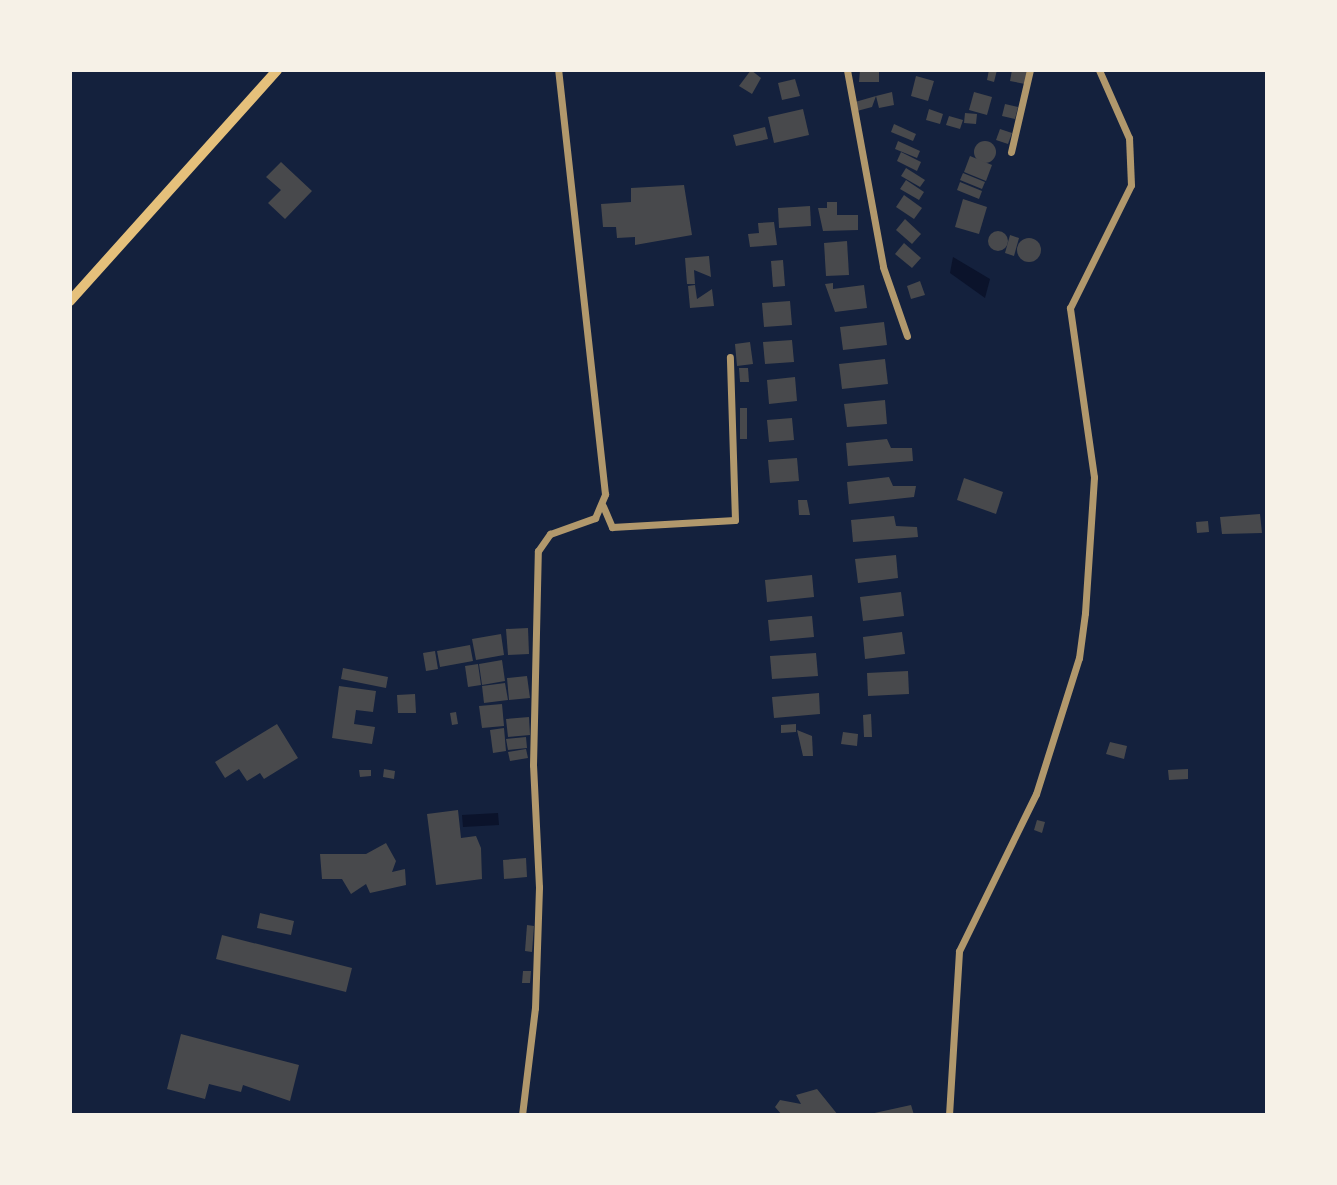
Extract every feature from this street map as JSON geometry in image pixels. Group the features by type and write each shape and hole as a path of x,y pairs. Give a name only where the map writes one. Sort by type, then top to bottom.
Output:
{"main road":[{"path":"70,301 277,70"}],"street":[{"path":"558,70 603,506 612,527 735,520 730,357"},
{"path":"847,70 883,267 907,336"},
{"path":"1011,152 1030,70"},
{"path":"949,1115 959,951 1036,794 1084,624 1094,477 1070,308 1131,185 1129,138 1099,70"},
{"path":"522,1115 530,1070 538,914 533,765 538,551 550,534 595,519 603,506"}],"water":[{"path":"953,257 990,279 985,298 950,273"},
{"path":"498,813 499,825 463,827 462,815"}],"building":[{"path":"751,70 761,78 752,94 739,86"},
{"path":"860,70 879,70 879,82 859,82"},
{"path":"989,70 997,70 994,82 987,80"},
{"path":"1012,70 1028,71 1025,84 1010,81"},
{"path":"916,76 934,81 928,101 911,96"},
{"path":"795,79 800,96 782,100 778,83"},
{"path":"892,92 894,105 879,108 876,96"},
{"path":"974,92 992,97 987,115 969,110"},
{"path":"876,96 872,107 857,111 855,102"},
{"path":"1005,104 1018,107 1015,119 1002,116"},
{"path":"803,109 809,135 774,143 768,117"},
{"path":"929,109 943,114 940,124 926,120"},
{"path":"965,113 977,114 976,124 964,123"},
{"path":"949,116 963,120 960,129 946,125"},
{"path":"894,124 916,134 913,141 891,132"},
{"path":"765,127 768,139 736,146 733,135"},
{"path":"1000,129 1012,133 1008,144 996,140"},
{"path":"898,141 920,151 917,158 895,149"},
{"path":"985,141 993,144 996,152 993,160 985,163 977,160 974,152 977,144"},
{"path":"901,152 921,162 917,171 897,161"},
{"path":"970,156 992,165 986,181 964,172"},
{"path":"281,162 312,191 285,219 268,203 281,190 266,177"},
{"path":"906,168 925,180 920,187 901,176"},
{"path":"963,173 985,182 982,189 960,180"},
{"path":"906,180 924,192 919,200 900,189"},
{"path":"960,182 982,191 979,199 957,190"},
{"path":"684,185 692,235 635,245 635,237 617,238 616,227 603,227 601,204 631,202 631,188"},
{"path":"904,195 922,208 914,219 896,207"},
{"path":"963,199 987,207 979,234 955,227"},
{"path":"827,202 837,202 837,215 858,215 858,230 823,231 818,208 827,208"},
{"path":"810,206 811,226 779,228 778,208"},
{"path":"905,219 921,234 912,244 896,230"},
{"path":"774,222 777,245 750,247 748,234 759,233 758,223"},
{"path":"994,231 1002,231 1008,241 1002,251 994,251 988,245 988,237"},
{"path":"1010,235 1019,238 1014,256 1005,253"},
{"path":"1029,238 1038,241 1041,250 1038,259 1029,262 1020,259 1017,250 1020,241"},
{"path":"847,241 849,275 826,276 824,243"},
{"path":"904,243 921,258 912,268 895,254"},
{"path":"709,256 711,277 694,270 695,284 687,284 685,258"},
{"path":"783,260 785,286 773,287 771,261"},
{"path":"920,281 925,295 911,299 907,286"},
{"path":"833,283 833,289 864,285 867,308 835,312 825,284"},
{"path":"695,285 697,299 712,289 714,306 690,308 688,286"},
{"path":"790,301 792,325 764,327 762,303"},
{"path":"884,322 887,345 843,350 840,327"},
{"path":"792,340 794,362 765,364 763,342"},
{"path":"750,342 753,364 737,366 735,344"},
{"path":"885,359 888,384 842,389 839,364"},
{"path":"739,368 748,368 749,382 740,382"},
{"path":"795,377 797,401 769,404 767,380"},
{"path":"885,400 887,424 847,427 844,404"},
{"path":"740,408 747,408 747,439 740,439"},
{"path":"792,418 794,440 769,442 767,420"},
{"path":"887,439 891,448 912,448 913,461 848,466 846,443"},
{"path":"797,458 799,481 770,483 768,460"},
{"path":"889,477 893,486 916,486 914,497 849,504 847,482"},
{"path":"964,478 1003,492 996,514 957,500"},
{"path":"798,500 807,500 810,515 799,515"},
{"path":"1260,514 1262,533 1222,534 1220,517"},
{"path":"894,516 896,526 917,527 918,537 853,542 851,520"},
{"path":"1208,521 1209,532 1197,533 1196,522"},
{"path":"896,555 898,578 858,583 855,559"},
{"path":"812,575 814,597 767,602 765,580"},
{"path":"901,592 904,616 863,621 860,597"},
{"path":"812,616 814,637 770,641 768,620"},
{"path":"528,628 529,654 508,655 506,629"},
{"path":"902,632 905,654 865,659 863,637"},
{"path":"501,634 504,655 476,660 472,639"},
{"path":"470,645 473,661 440,667 437,651"},
{"path":"435,651 438,669 426,671 423,653"},
{"path":"816,653 818,676 772,679 770,656"},
{"path":"502,660 505,681 482,685 479,664"},
{"path":"478,664 481,685 468,687 465,666"},
{"path":"343,668 388,677 386,688 341,679"},
{"path":"908,671 909,694 868,696 867,673"},
{"path":"527,676 530,698 509,700 507,678"},
{"path":"505,683 508,700 484,703 482,686"},
{"path":"339,686 376,691 373,712 356,710 354,724 375,727 372,744 332,738"},
{"path":"819,693 820,714 774,718 772,697"},
{"path":"415,694 416,713 398,713 397,695"},
{"path":"502,704 504,726 482,728 479,706"},
{"path":"456,712 458,724 452,725 450,713"},
{"path":"871,714 872,737 864,737 863,715"},
{"path":"529,717 530,735 508,737 506,719"},
{"path":"277,724 298,758 264,779 260,773 247,781 239,769 225,778 215,762"},
{"path":"796,724 796,732 781,733 781,725"},
{"path":"504,728 506,751 493,753 490,730"},
{"path":"797,730 812,736 813,756 803,756"},
{"path":"843,732 858,734 857,746 841,744"},
{"path":"526,737 527,748 508,750 506,739"},
{"path":"1110,742 1127,746 1124,759 1106,754"},
{"path":"526,749 528,758 510,761 508,752"},
{"path":"384,769 395,771 394,779 383,777"},
{"path":"1188,769 1188,779 1169,780 1168,770"},
{"path":"359,770 371,770 371,776 360,777"},
{"path":"458,810 461,838 476,836 481,848 482,879 436,885 427,814"},
{"path":"1037,820 1045,822 1042,833 1034,830"},
{"path":"386,843 396,861 392,872 405,869 406,885 370,893 366,884 351,894 342,879 322,879 320,854 366,854"},
{"path":"526,858 527,877 504,879 503,860"},
{"path":"260,913 294,921 291,935 257,928"},
{"path":"527,925 534,926 532,952 525,951"},
{"path":"222,935 352,968 346,992 216,959"},
{"path":"523,971 531,971 530,983 522,983"},
{"path":"181,1034 299,1065 290,1101 243,1085 241,1092 209,1084 205,1099 167,1089"},
{"path":"817,1089 838,1115 782,1115 775,1107 780,1100 801,1104 796,1095"},
{"path":"911,1105 914,1115 870,1115 870,1114"}]}
